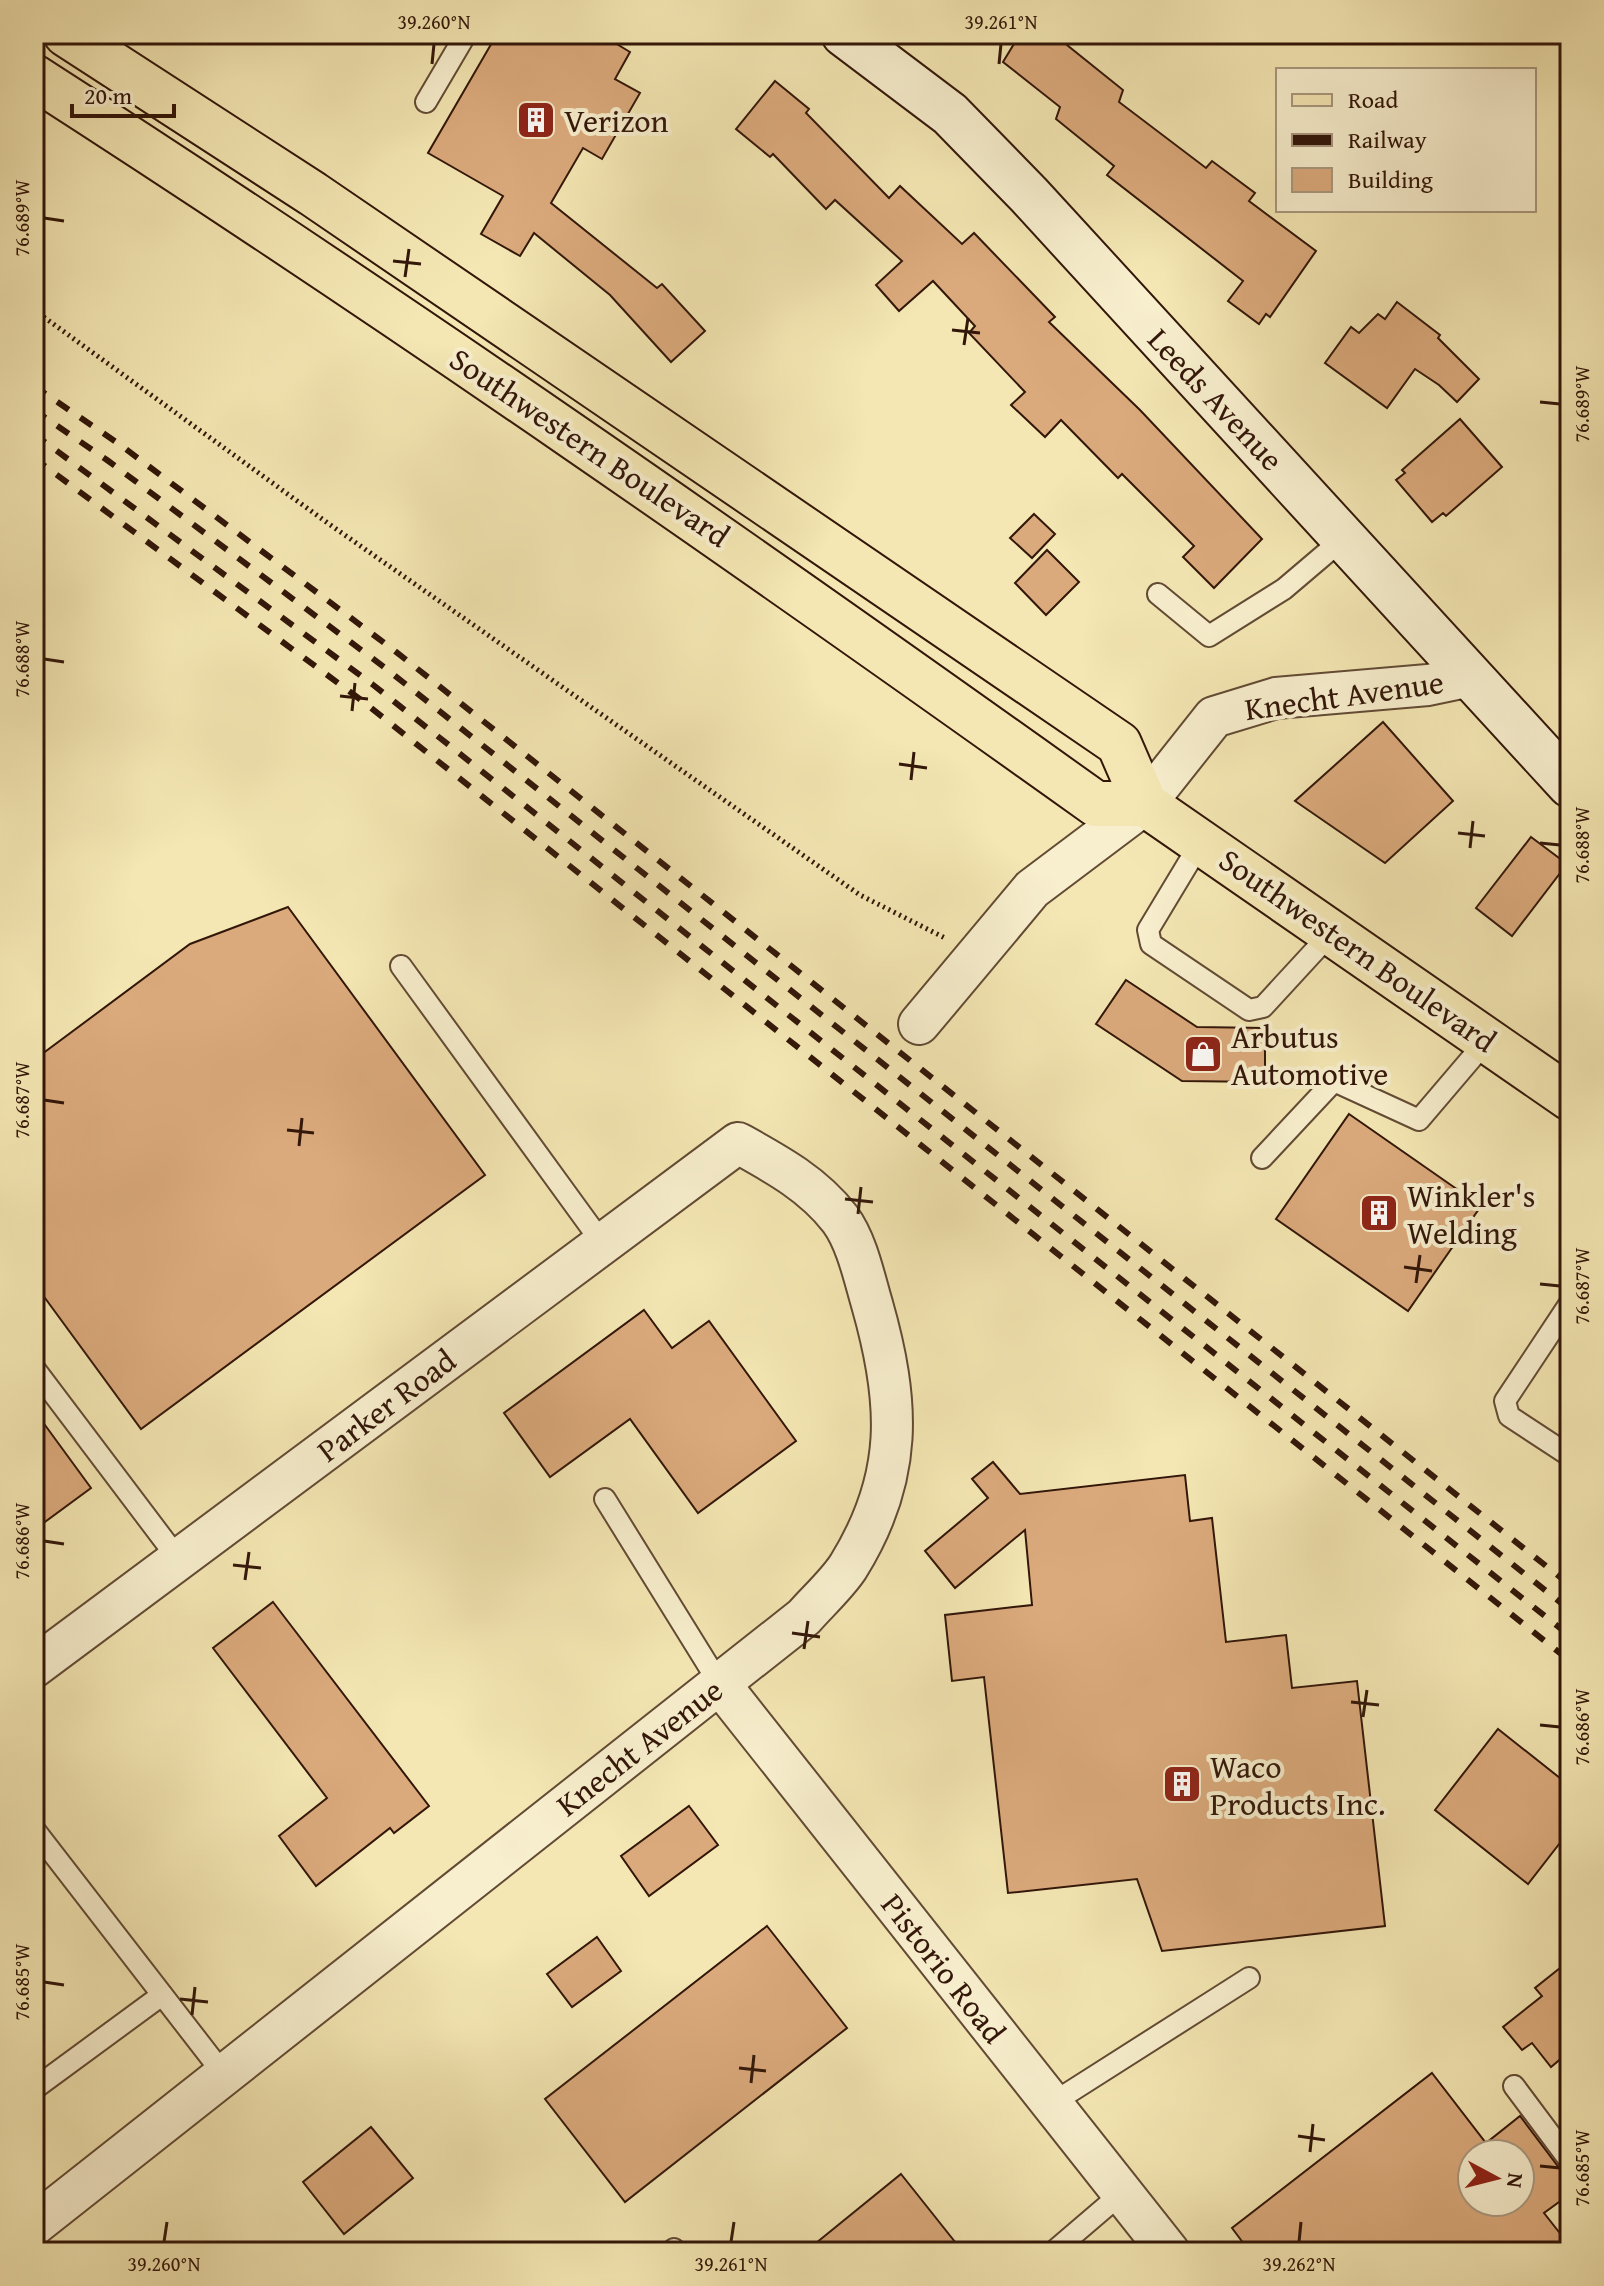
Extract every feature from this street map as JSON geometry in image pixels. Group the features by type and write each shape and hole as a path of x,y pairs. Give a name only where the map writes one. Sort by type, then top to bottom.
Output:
{"main road":[{"name":"Southwestern Boulevard","path":"66,34 313,194 1119,744 1145,804 1570,1098"},
{"name":"Southwestern Boulevard","path":"34,77 272,230 701,522 1096,804 1145,804"}],"street":[{"name":"Leeds Avenue","path":"844,34 950,114 1570,785"},
{"name":"Knecht Avenue","path":"919,1024 1032,889 1145,804 1214,717 1276,698 1428,685 1471,676"},
{"name":"Knecht Avenue","path":"34,2225 804,1617 847,1569 871,1523 889,1469 894,1413 889,1362 859,1260 842,1222 817,1194 782,1167 738,1143"},
{"name":"Parker Road","path":"34,1667 738,1143"},
{"name":"Pistorio Road","path":"719,1683 1169,2252"}],"lane":[{"path":"426,102 466,34"},
{"path":"1158,594 1209,636 1284,589 1344,538"},
{"path":"1201,842 1148,930 1151,944 1249,1010 1263,1007 1332,932"},
{"path":"401,966 603,1244"},
{"path":"1262,1158 1334,1081 1419,1120 1488,1039"},
{"path":"1570,1303 1505,1401 1509,1416 1570,1456"},
{"path":"34,1368 179,1560"},
{"path":"605,1499 719,1683"},
{"path":"34,1829 225,2076"},
{"path":"1051,2104 1249,1978"},
{"path":"34,2089 162,1995"},
{"path":"1514,2086 1570,2161"},
{"path":"1053,2252 1122,2193"},
{"path":"34,2246 39,2252"}],"path":[{"path":"34,310 329,524 860,895 978,955"}],"building":[{"name":"Verizon","path":"497,34 600,34 630,52 615,79 640,93 602,159 583,148 551,203 657,288 662,284 705,331 671,362 610,295 534,233 520,256 481,234 503,196 428,153"},
{"path":"1020,34 1075,34 1067,45 1123,90 1119,102 1206,168 1212,161 1255,193 1249,201 1316,251 1270,317 1266,314 1259,324 1228,301 1243,281 1107,175 1114,166 1056,119 1060,107 1003,62"},
{"path":"775,81 809,109 806,113 889,198 900,186 962,244 974,233 1055,317 1049,322 1140,410 1262,539 1214,588 1183,557 1194,546 1122,474 1118,478 1061,420 1045,437 1011,405 1025,392 969,333 975,326 933,281 899,311 876,285 902,261 835,200 826,209 773,154 770,157 736,129"},
{"path":"1397,302 1440,335 1438,338 1479,379 1457,402 1415,369 1387,408 1325,363 1351,327 1359,333 1378,314 1385,319"},
{"path":"1460,419 1502,467 1446,516 1443,513 1432,522 1396,480 1405,473 1402,470"},
{"path":"1034,514 1055,534 1032,558 1010,538"},
{"path":"1047,550 1079,582 1046,615 1015,583"},
{"path":"1383,722 1453,801 1385,863 1295,801"},
{"path":"1531,837 1567,864 1512,936 1476,908"},
{"path":"288,907 485,1175 141,1429 34,1283 34,1060 190,944"},
{"name":"Arbutus Automotive","path":"1126,980 1197,1027 1265,1028 1265,1082 1182,1081 1096,1024"},
{"name":"Winkler's Welding","path":"1349,1114 1481,1206 1408,1311 1276,1219"},
{"path":"644,1310 672,1348 709,1321 796,1441 698,1513 630,1419 550,1477 504,1413"},
{"path":"34,1410 91,1488 34,1530"},
{"name":"Waco Products Inc.","path":"993,1462 1020,1494 1185,1475 1190,1521 1212,1518 1226,1642 1286,1635 1292,1688 1357,1681 1385,1926 1162,1951 1137,1879 1008,1893 984,1677 952,1681 945,1615 1032,1605 1025,1530 955,1588 925,1551 988,1498 972,1479"},
{"path":"273,1602 429,1806 394,1833 390,1828 316,1886 279,1836 327,1798 213,1648"},
{"path":"1498,1729 1570,1786 1570,1830 1528,1884 1435,1810"},
{"path":"689,1806 718,1845 649,1896 621,1856"},
{"path":"767,1926 847,2028 625,2202 545,2099"},
{"path":"597,1937 621,1971 572,2007 547,1974"},
{"path":"1570,1960 1570,2051 1551,2067 1532,2043 1522,2050 1503,2027 1542,1996 1535,1988"},
{"path":"1432,2073 1482,2138 1456,2138 1456,2218 1536,2218 1536,2138 1492,2138 1520,2116 1560,2169 1570,2175 1570,2194 1544,2213 1570,2246 1570,2252 1250,2252 1232,2228"},
{"path":"371,2127 413,2178 344,2234 303,2182"},
{"path":"901,2174 963,2252 805,2252"}],"railway":[{"path":"34,386 119,444 395,651 1570,1585"},
{"path":"34,410 107,460 384,667 1570,1610"},
{"path":"34,434 372,684 1570,1636"},
{"path":"34,458 361,700 1570,1661"}],"place":[{"name":"Verizon","path":"536,120"},
{"name":"Arbutus Automotive","path":"1203,1054"},
{"name":"Winkler's Welding","path":"1379,1213"},
{"name":"Waco Products Inc.","path":"1182,1784"}]}
